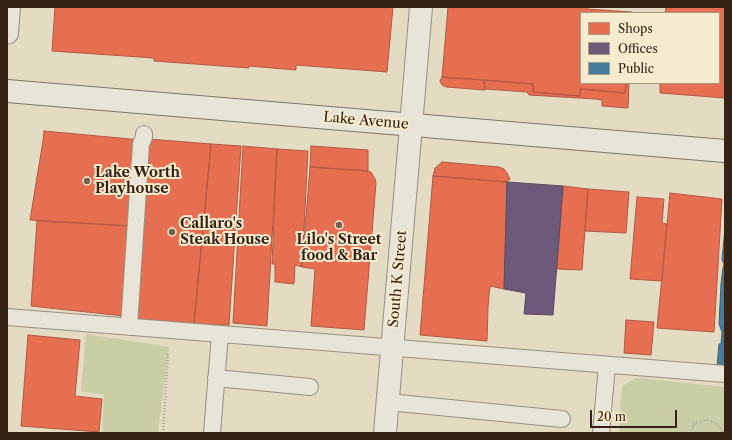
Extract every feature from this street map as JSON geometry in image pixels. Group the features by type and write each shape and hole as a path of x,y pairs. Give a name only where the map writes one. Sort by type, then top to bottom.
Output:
{"main road":[{"path":"7,33 9,7"},
{"name":"South K Street","path":"385,433 421,7"},
{"name":"Lake Avenue","path":"7,91 725,151"}],"lane":[{"path":"129,327 141,144 144,134"},
{"path":"7,317 725,374"},
{"path":"212,433 220,334"},
{"path":"601,433 607,365"},
{"path":"216,378 310,387"},
{"path":"388,402 562,419"}],"path":[{"path":"164,433 170,330"},
{"path":"692,433 695,423 706,420 716,424 724,433"}],"green space":[{"path":"86,334 169,347 158,433 102,433 104,395 81,391"},
{"path":"637,378 725,387 725,433 619,433 622,386"}],"building: Shops":[{"path":"55,7 393,7 387,72 296,65 296,70 249,66 249,68 154,61 154,58 52,51"},
{"path":"448,7 587,7 587,9 632,12 580,12 580,84 626,84 625,93 580,89 580,96 533,92 533,84 442,77"},
{"path":"666,7 725,7 725,98 660,93 660,84 720,84 720,12 665,12"},
{"path":"442,77 484,80 485,90 446,87 442,85 440,81"},
{"path":"484,80 533,84 533,92 580,96 580,89 625,93 626,84 629,84 628,108 602,106 602,100 596,99 529,95 527,92 485,89"},
{"name":"Lake Worth Playhouse","path":"44,131 141,140 132,226 30,220"},
{"name":"Callaro's Steak House","path":"148,139 211,144 194,324 134,320"},
{"path":"211,144 241,146 229,325 194,324"},
{"path":"243,146 277,149 267,326 233,323"},
{"path":"311,146 368,150 368,171 310,167"},
{"path":"277,149 308,151 302,267 295,265 294,284 275,282 275,264 272,264"},
{"path":"442,162 499,167 504,169 510,179 507,182 433,176 435,168"},
{"name":"Lilo's Street food & Bar","path":"310,167 368,171 371,172 375,179 376,183 364,330 311,326 315,269 302,267"},
{"path":"433,176 507,182 504,289 490,286 487,341 420,335"},
{"path":"563,186 588,189 582,270 557,269"},
{"path":"588,189 629,192 626,233 585,231"},
{"path":"670,193 722,199 714,332 657,328"},
{"path":"637,197 664,199 662,223 667,224 662,281 630,279"},
{"path":"37,221 132,226 124,316 31,306"},
{"path":"626,320 654,322 651,355 624,353"},
{"path":"28,335 80,340 75,396 102,399 99,432 21,426"}],"building: Offices":[{"path":"507,182 563,186 553,315 524,314 526,293 504,289"}],"building: Public":[{"path":"725,228 725,367 717,367 719,344 721,344 722,332 719,324 721,284 724,264 722,260"}],"place":[{"name":"Lake Worth Playhouse","path":"87,181"},
{"name":"Lilo's Street food & Bar","path":"339,225"},
{"name":"Callaro's Steak House","path":"172,232"}]}
